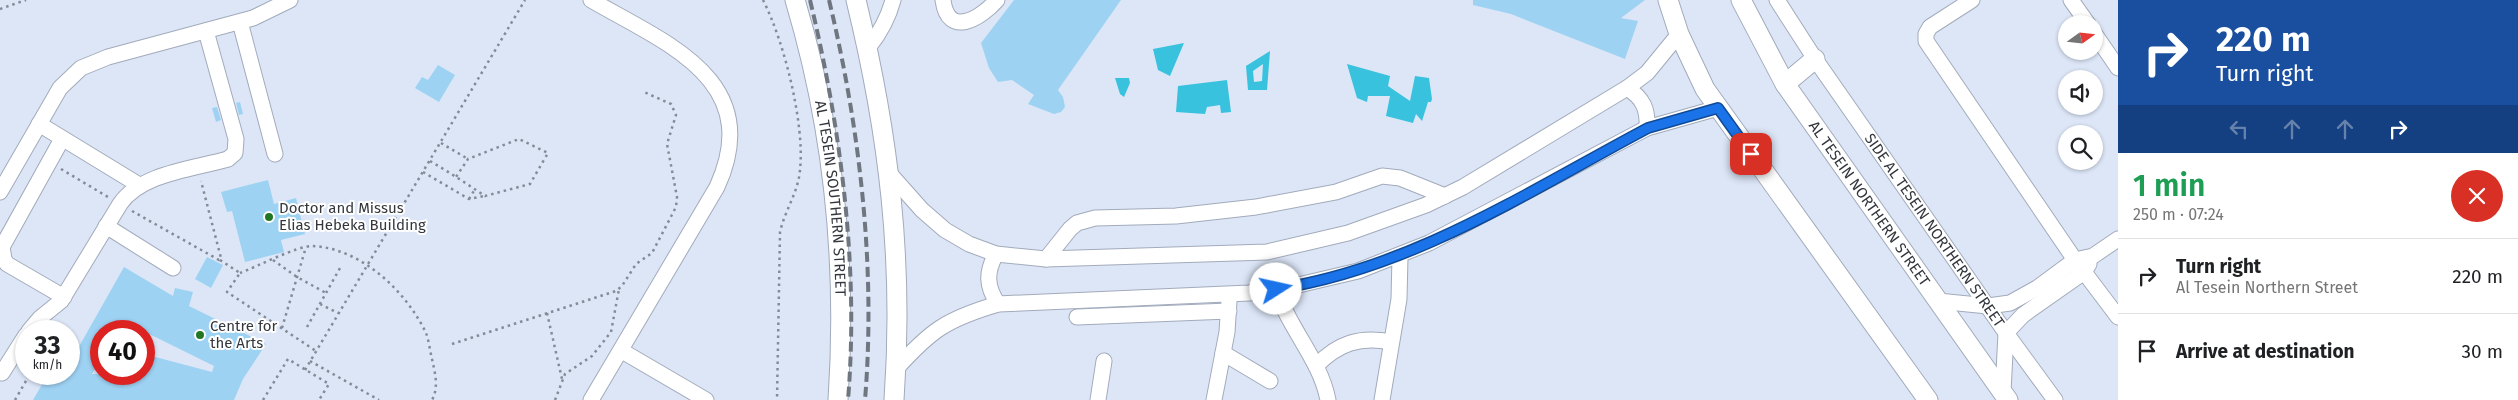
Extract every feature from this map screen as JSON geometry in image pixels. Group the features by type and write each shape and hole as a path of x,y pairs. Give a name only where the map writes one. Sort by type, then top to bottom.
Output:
{"main road":[{"name":"AL TESEIN SOUTHERN STREET","path":"795,0 825,121 837,215 842,310 838,400"},
{"path":"856,0 868,48 890,174 898,282 894,400"},
{"path":"1668,0 1679,34 1705,89 1928,400"},
{"name":"AL TESEIN NORTHERN STREET","path":"1741,0 1785,84 2006,396"},
{"path":"1785,84 1815,59"}],"street":[{"path":"0,192 60,88 81,68 108,57 268,13 290,0"},
{"path":"590,0 693,61 712,82 719,94 728,120 730,134 727,161 717,187 622,351 591,400"},
{"path":"868,48 880,33 888,17 893,0"},
{"path":"943,0 944,10 951,18 960,22 971,21 982,15 996,0"},
{"name":"SIDE AL TESEIN NORTHERN STREET","path":"1776,0 2006,333 2055,400"},
{"path":"1972,0 1930,27 1926,34 1926,41 2080,266 2118,316"},
{"path":"2071,0 2082,15"},
{"path":"240,22 274,154"},
{"path":"38,320 64,296 106,226 126,197 139,185 228,160 235,153 236,138 206,30"},
{"path":"890,174 922,210 944,230 969,244 996,254 1046,260 1267,252 1348,233 1388,220 1463,187 1627,88 1647,73 1679,34"},
{"path":"2103,46 2118,68"},
{"path":"1627,88 1637,94 1644,104 1648,116 1648,128"},
{"path":"896,369 922,340 945,324 968,313 998,304 1230,295 1276,289 1358,270 1400,257 1478,219 1648,128 1718,108"},
{"path":"39,124 139,185"},
{"path":"62,139 5,238 2,253 7,264 64,296"},
{"path":"1046,260 1070,229 1085,220 1094,218 1176,216 1256,207 1336,192 1382,176 1400,178 1445,196"},
{"path":"106,226 173,268"},
{"path":"2006,396 2006,333 2080,266 2118,239"},
{"path":"996,254 990,266 987,279 990,293 998,304"},
{"path":"1382,400 1399,298 1400,257"},
{"path":"1938,301 1988,306 2002,305 2016,300 2080,266"},
{"path":"1276,289 1289,323 1316,366 1328,400"},
{"path":"1214,400 1223,353 1230,295"},
{"path":"1077,317 1229,311"},
{"path":"1316,366 1328,354 1342,345 1358,340 1374,339 1391,342"},
{"path":"622,351 706,400"},
{"path":"2,373 15,352"},
{"path":"1223,353 1270,381"},
{"path":"1098,400 1104,361"}],"path":[{"path":"0,10 26,0"},
{"path":"305,370 525,0"},
{"path":"763,0 773,22 792,90 801,158 798,183 780,232 777,400"},
{"path":"562,379 592,356 611,332 619,289 636,264 652,253 677,202 667,144 675,119 675,111 667,102 644,92"},
{"path":"423,172 469,199 530,184 548,152 519,139 468,159 456,177"},
{"path":"441,143 468,159"},
{"path":"430,160 485,196"},
{"path":"469,199 475,189"},
{"path":"282,328 306,247"},
{"path":"316,351 227,292 240,273 306,247 334,251 367,265 393,287 417,317 427,335 436,376 436,392 432,400"},
{"path":"220,259 240,273"},
{"path":"273,260 297,277 326,293"},
{"path":"308,327 340,268"},
{"path":"452,344 619,289"},
{"path":"320,304 338,313"},
{"path":"547,313 562,379 555,400"},
{"path":"264,400 288,359 328,384 319,400"},
{"path":"310,361 372,398 379,400"},
{"path":"15,400 24,385"}],"water":[{"path":"1184,43 1170,76 1158,70 1153,49"},
{"path":"1270,51 1267,90 1248,90 1246,66","holes":["1263,64 1262,81 1254,82 1253,71"]},
{"path":"1347,64 1390,76 1388,86 1410,101 1415,76 1429,78 1432,99 1431,102 1428,102 1422,121 1416,114 1413,123 1386,116 1390,96 1368,96 1367,102 1357,98"},
{"path":"1115,78 1129,78 1130,83 1124,97 1120,94"},
{"path":"1227,80 1231,112 1221,113 1220,105 1207,107 1205,114 1176,112 1178,86"}],"building":[{"path":"1014,0 1121,0 1058,90 1063,97 1065,107 1061,112 1054,114 1028,104 1034,95 1012,80 998,82 989,68 981,43"},
{"path":"1473,0 1645,0 1621,18 1638,21 1625,59 1511,14 1473,5"},
{"path":"438,65 455,75 439,102 415,88 422,77 428,80"},
{"path":"240,102 243,114 239,115 236,103"},
{"path":"217,107 221,120 216,122 212,108"},
{"name":"Doctor and Missus Elias Hebeka Building","path":"268,180 274,204 296,198 305,234 281,240 284,252 245,262 232,211 227,212 221,192"},
{"path":"207,257 223,265 211,288 195,279"},
{"name":"Centre for the Arts","path":"124,267 173,296 175,288 193,292 189,306 266,344 243,379 234,400 33,400 42,385 80,385 80,345 90,327 90,385 155,385 155,357 212,372 214,366 155,337 155,320 94,320"}],"railway":[{"path":"810,0 831,98 845,198 851,300 848,400"},
{"path":"829,0 849,98 863,198 868,300 865,400"}],"place":[{"name":"Doctor and Missus Elias Hebeka Building","path":"269,217"},
{"name":"Centre for the Arts","path":"200,335"}],"route":[{"path":"1276,289 1316,281 1400,257 1478,219 1648,128 1668,120 1718,108 1751,154"}]}
